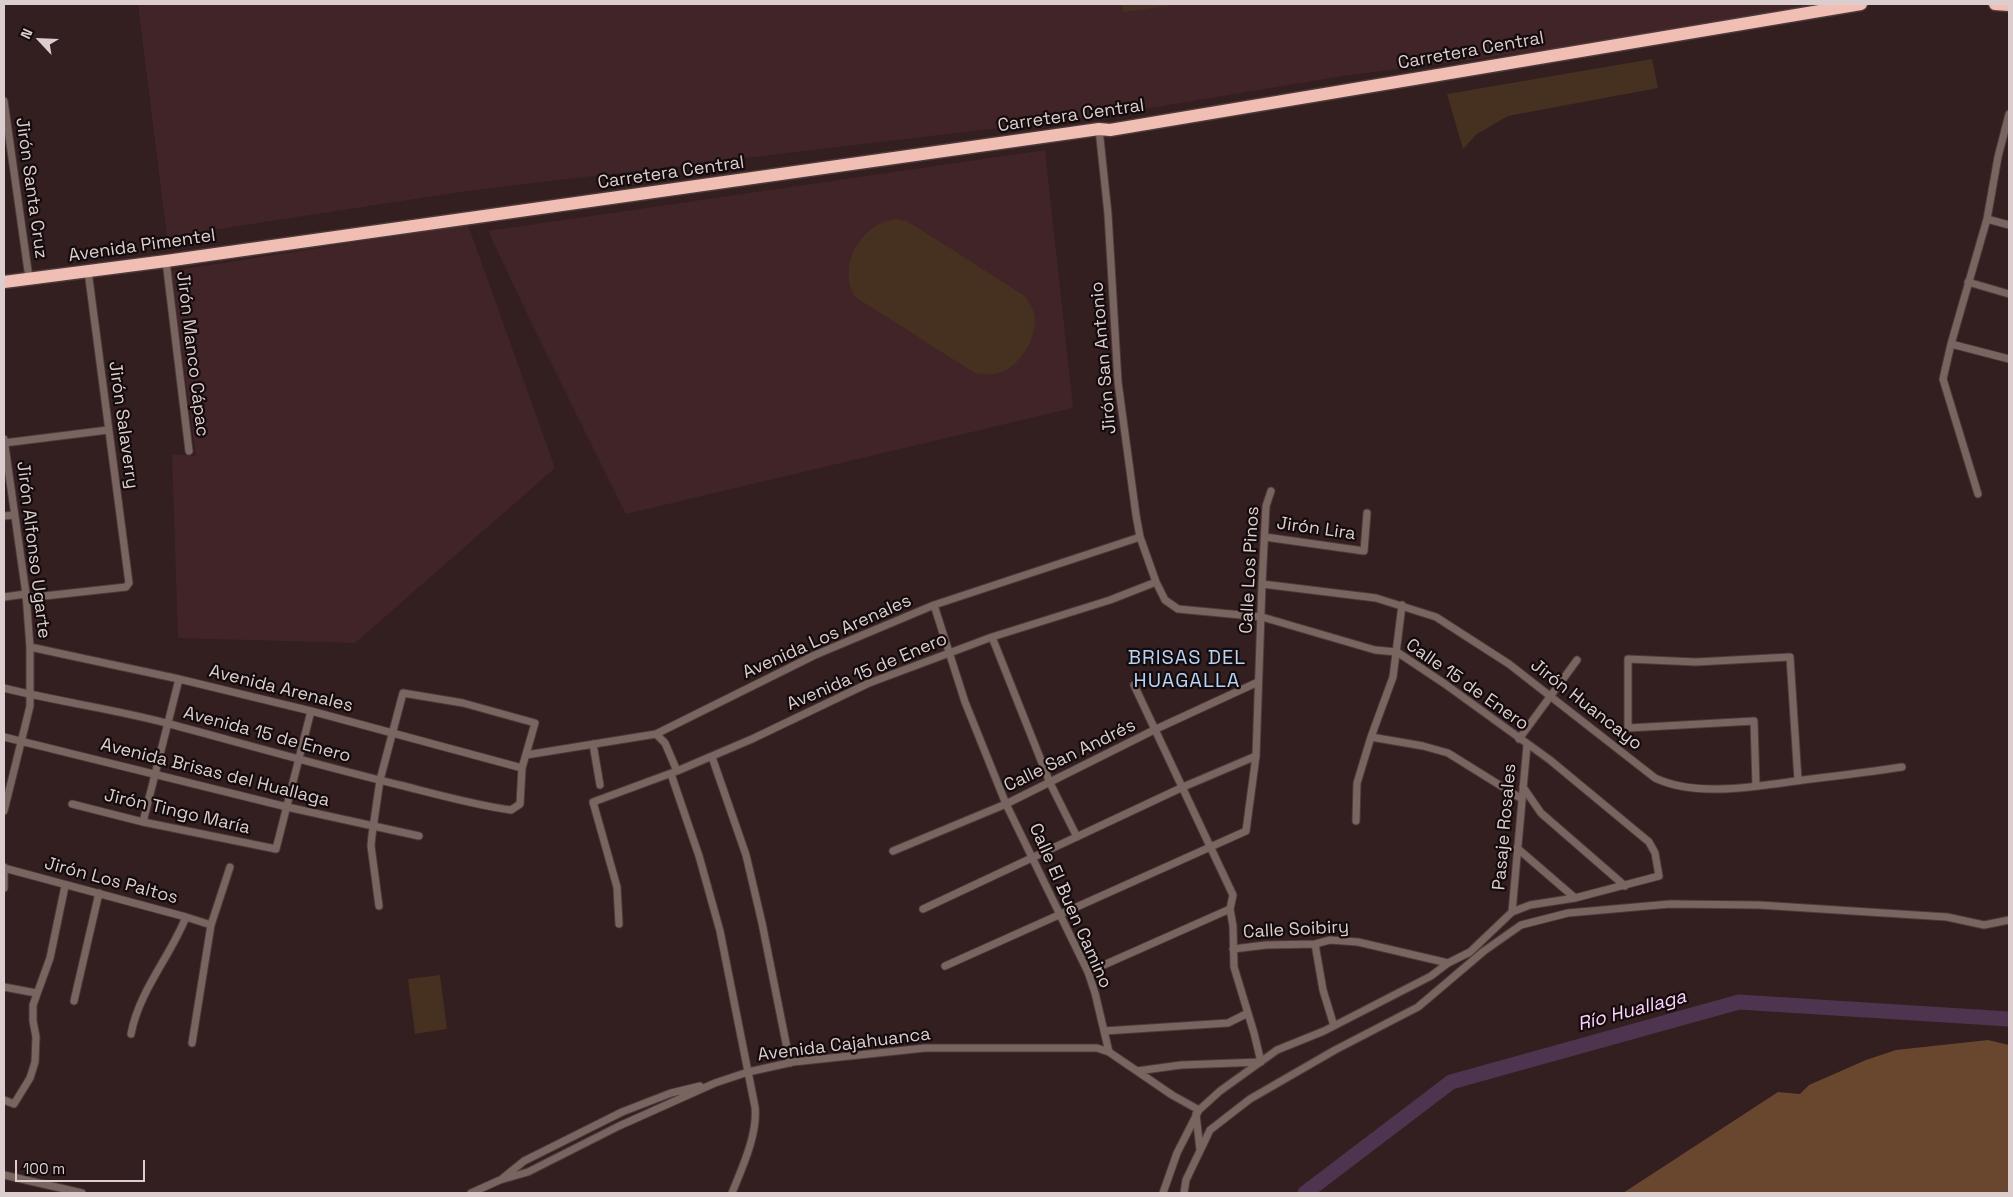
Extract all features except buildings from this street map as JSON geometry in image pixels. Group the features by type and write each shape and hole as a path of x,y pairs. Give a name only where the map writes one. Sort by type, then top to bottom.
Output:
{"highway":[{"name":"Carretera Central","path":"284,243 1099,129 1110,130 1861,4"},
{"path":"1995,4 2009,5"},
{"name":"Avenida Pimentel","path":"4,282 166,261 284,243"}],"street":[{"name":"Jirón Santa Cruz","path":"4,101 5,125 29,278"},
{"path":"1978,494 1943,379 1968,282 1987,219 1998,157 2009,114"},
{"name":"Jirón San Antonio","path":"1099,129 1108,214 1118,382 1140,537 1156,582"},
{"path":"1987,219 2009,225"},
{"name":"Jirón Manco Cápac","path":"166,261 189,451"},
{"name":"Jirón Salaverry","path":"26,596 126,587 129,583 88,271"},
{"path":"1968,282 2009,294"},
{"path":"1951,344 2009,359"},
{"path":"4,443 108,430"},
{"name":"Jirón Alfonso Ugarte","path":"4,439 26,596 30,647 30,706 4,811"},
{"name":"Calle Los Pinos","path":"1210,847 1246,831 1256,756 1266,506 1271,491"},
{"name":"Jirón Lira","path":"1265,537 1364,550 1367,513"},
{"path":"4,516 14,515"},
{"name":"Avenida Los Arenales","path":"526,755 656,734 815,655 934,605 1140,537"},
{"name":"Calle 15 de Enero","path":"1156,582 1165,600 1178,609 1262,617 1375,650 1397,652 1445,684 1518,739 1550,760 1649,842 1655,853 1659,876 1625,886"},
{"name":"Avenida 15 de Enero","path":"619,924 616,888 593,802 674,773 712,757 869,683 992,637 1110,600 1156,582"},
{"name":"Jirón Huancayo","path":"1262,584 1376,598 1436,617 1509,664 1655,778 1669,785 1743,789 1798,780 1902,768"},
{"path":"4,597 26,596"},
{"name":"Calle El Buen Camino","path":"934,605 965,702 1006,804 1088,972 1109,1052"},
{"path":"1356,821 1357,783 1371,737 1393,677 1402,606"},
{"path":"992,637 1050,782 1077,837"},
{"name":"Avenida Arenales","path":"30,647 180,679 311,711 522,768"},
{"path":"1756,786 1754,721 1628,728 1628,659 1696,662 1790,656 1798,780"},
{"name":"Pasaje Rosales","path":"1518,739 1577,660"},
{"path":"143,822 167,723 180,679"},
{"name":"Calle San Andrés","path":"893,851 1006,804 1154,730 1258,682"},
{"path":"1134,685 1233,895 1230,909 1233,926 1234,967 1261,1062"},
{"name":"Avenida 15 de Enero","path":"4,688 167,723 300,760 488,807 511,810 520,804 522,768"},
{"path":"379,906 371,846 373,827 380,780 403,693 463,703 535,723 522,768"},
{"path":"287,807 311,711"},
{"path":"656,734 665,743 720,931 755,1107 756,1122 753,1136 732,1193"},
{"name":"Avenida Brisas del Huallaga","path":"4,737 287,807 419,836"},
{"path":"1371,737 1423,746 1448,753 1522,799"},
{"path":"593,744 600,786"},
{"name":"Pasaje Rosales","path":"1512,912 1527,745"},
{"path":"923,910 1183,787 1256,756"},
{"path":"712,757 746,855 762,923 790,1063"},
{"path":"1523,787 1541,813 1625,886"},
{"name":"Jirón Tingo María","path":"72,804 143,822 276,849 287,807"},
{"path":"945,966 1061,916 1210,847"},
{"path":"1517,848 1574,898"},
{"path":"192,1042 210,925 230,867"},
{"path":"4,868 4,888"},
{"name":"Jirón Los Paltos","path":"4,868 210,925"},
{"path":"4,1100 14,1104 30,1078 35,1062 36,1037 33,1005 52,952 66,886"},
{"path":"1163,1193 1177,1153 1197,1112 1220,1091 1277,1050 1334,1026 1431,976 1470,952 1512,912 1530,906 1625,886"},
{"path":"74,1001 99,893"},
{"path":"1184,1193 1186,1180 1210,1130 1250,1099 1335,1050 1418,1007 1484,951 1521,925 1568,913 1670,904 1759,906 1947,917 1984,925 2009,920"},
{"path":"1088,972 1230,909"},
{"path":"132,1034 144,996 174,944 186,917"},
{"name":"Calle Soibiry","path":"1233,949 1266,945 1315,944 1330,940 1358,942 1448,964"},
{"path":"1315,944 1323,990 1334,1026"},
{"path":"4,987 36,993"},
{"path":"1104,1031 1228,1022 1248,1013"},
{"name":"Avenida Cajahuanca","path":"471,1193 500,1180 528,1172 619,1126 715,1083 748,1072 790,1063 894,1051 950,1048 1097,1048 1109,1052 1197,1112"},
{"path":"1137,1071 1181,1065 1261,1062"},
{"path":"500,1180 524,1160 622,1112 671,1093 715,1083"},
{"path":"1197,1112 1200,1151"},
{"path":"4,1175 82,1193"}],"shaded area":[{"path":"138,4 1808,4 1810,8 1664,35 1343,76 1108,115 467,191 167,237"},
{"path":"1122,4 1168,4 1168,6 1123,12"},
{"path":"1652,59 1658,88 1508,116 1477,134 1463,149 1447,94"},
{"path":"1045,150 1073,408 626,514 488,231"},
{"path":"894,219 907,221 1025,296 1034,313 1034,329 1029,345 1013,366 995,374 975,373 855,297 850,285 849,273 850,260 855,249 871,229"},
{"path":"468,225 555,468 355,643 178,638 172,454 196,456 171,271"},
{"path":"440,975 447,1029 415,1034 408,979"},
{"path":"1988,1040 2009,1045 2009,1193 1623,1193 1778,1092 1800,1094 1809,1085 1866,1060 1896,1050"}],"waterway":[{"name":"Río Huallaga","path":"1305,1193 1451,1082 1739,1002 2009,1019"}],"district":[{"name":"BRISAS DEL HUAGALLA","path":"1187,670"}]}
